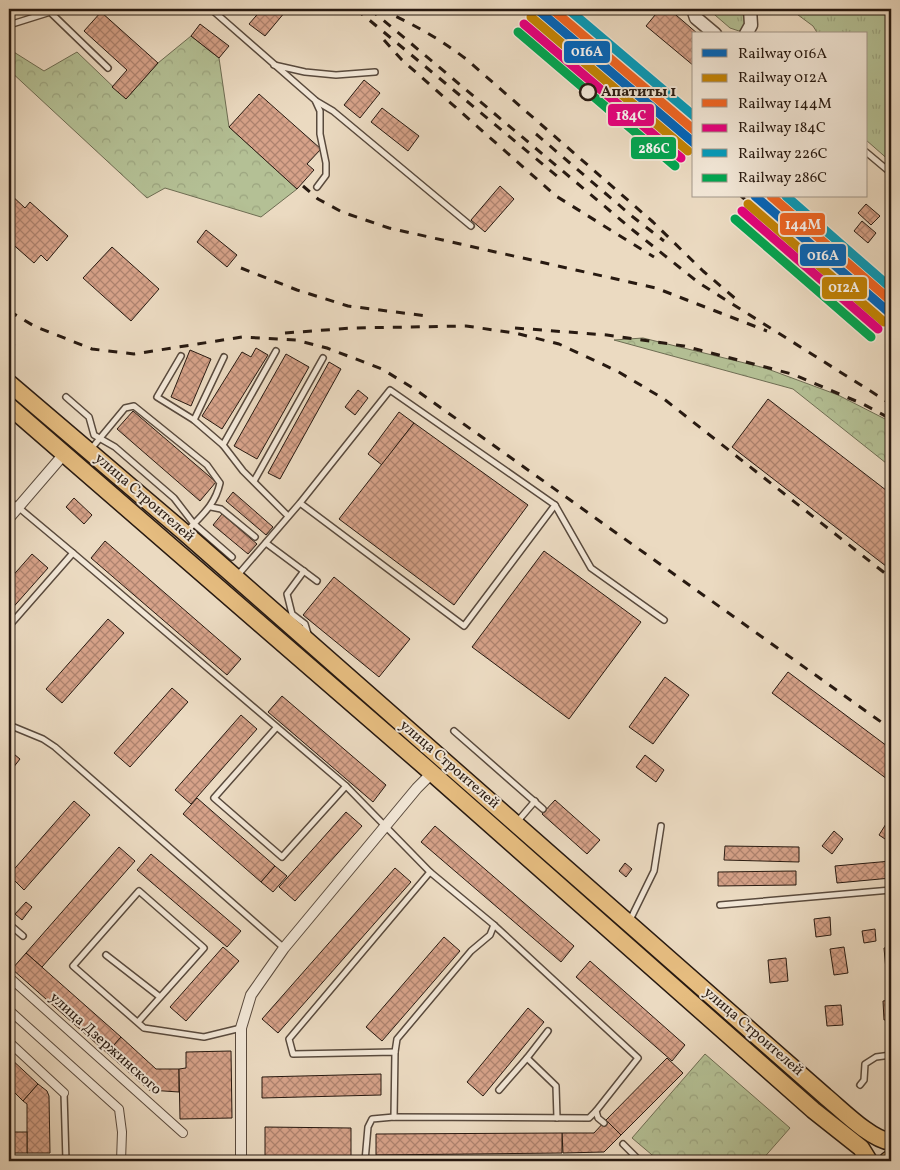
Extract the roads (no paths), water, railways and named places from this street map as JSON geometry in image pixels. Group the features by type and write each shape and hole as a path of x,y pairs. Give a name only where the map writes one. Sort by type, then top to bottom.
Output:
{"main road":[{"name":"улица Строителей","path":"9,383 83,445 189,529 235,579 516,823 825,1096 870,1132 891,1142"},
{"name":"улица Строителей","path":"9,406 432,772 813,1110 861,1148 869,1161"},
{"path":"64,454 83,445"},
{"path":"223,593 235,579"},
{"path":"432,772 443,760"},
{"path":"575,900 587,886"},
{"path":"623,942 632,926"}],"street":[{"path":"693,9 696,18 713,32"},
{"path":"747,32 751,25 750,9"},
{"path":"9,518 64,454"},
{"path":"240,1161 241,1028 251,995 284,948 432,772"},
{"name":"улица Дзержинского","path":"9,977 183,1132"},
{"path":"9,1010 119,1109 122,1132 121,1161"},
{"path":"9,1042 64,1093"}],"lane":[{"path":"9,25 60,9"},
{"path":"211,9 315,100 333,111 472,226"},
{"path":"50,12 108,68"},
{"path":"274,64 305,72 336,74 375,72"},
{"path":"315,100 320,111 320,134 326,163 326,175 317,187"},
{"path":"868,154 891,173"},
{"path":"223,445 276,351"},
{"path":"180,356 157,397 194,420 223,445 288,516"},
{"path":"194,420 224,357"},
{"path":"254,481 323,358"},
{"path":"235,579 300,503 390,390 555,505 591,568 664,620"},
{"path":"66,397 89,417 94,435 101,437 115,447 174,498 189,529 232,557"},
{"path":"83,445 101,437 125,408 134,406 207,465 220,483 218,495 211,507 189,529"},
{"path":"9,501 73,553 346,786 430,872 494,925 638,1058 589,1118 394,1117 372,1119 368,1127 365,1161"},
{"path":"300,503 464,626 555,505"},
{"path":"211,507 221,509 255,537"},
{"path":"266,543 317,581"},
{"path":"9,626 73,553"},
{"path":"304,571 287,594 292,614 305,624 313,646"},
{"path":"9,725 43,739 56,747 284,948"},
{"path":"276,728 214,798 282,857 346,786"},
{"path":"454,731 543,809"},
{"path":"516,823 535,801"},
{"path":"632,926 654,871 661,826"},
{"path":"395,1052 293,1054 289,1039 430,872"},
{"path":"138,1022 204,948 139,890 73,966 144,1028 204,1037 241,1028"},
{"path":"720,905 891,890"},
{"path":"9,924 23,936"},
{"path":"394,1117 397,1039 471,951 490,935 494,925"},
{"path":"106,955 160,997"},
{"path":"499,1090 548,1031"},
{"path":"860,1085 864,1080 865,1064 876,1058 891,1055"},
{"path":"527,1058 556,1086 557,1118"},
{"path":"64,1093 66,1161"},
{"path":"596,1111 598,1118 604,1123"},
{"path":"623,1144 640,1161"}],"railway":[{"path":"356,9 563,181"},
{"path":"370,9 634,231 699,283 891,404"},
{"path":"380,9 424,31 466,59 653,222 703,271 737,300"},
{"path":"522,9 692,154"},
{"path":"384,40 402,60 556,196 654,257"},
{"path":"536,134 664,241"},
{"path":"303,186 318,199 342,212 389,228 656,288 767,331"},
{"path":"743,198 891,326"},
{"path":"241,268 297,290 348,306 427,316"},
{"path":"9,311 34,326 92,349 134,354 242,337 296,340 327,348 382,369 416,390 891,729"},
{"path":"285,333 352,328 466,326 515,333 559,344 617,371 664,399 891,578"},
{"path":"515,328 607,335 684,346 792,374 863,404 891,419"}],"rail line":[{"name":"016А","path":"537,9 692,141"},
{"name":"144М","path":"552,9 692,128"},
{"name":"226С","path":"568,9 692,114"},
{"name":"012А","path":"531,17 688,151"},
{"name":"184С","path":"524,24 681,158"},
{"name":"286С","path":"518,32 675,166"},
{"name":"016А","path":"757,198 891,314"},
{"name":"144М","path":"773,198 891,301"},
{"name":"226С","path":"788,198 891,288"},
{"name":"012А","path":"748,204 884,322"},
{"name":"184С","path":"742,211 878,329"},
{"name":"286С","path":"735,219 871,337"}],"place":[{"name":"Апатиты 1","path":"588,92"}]}
